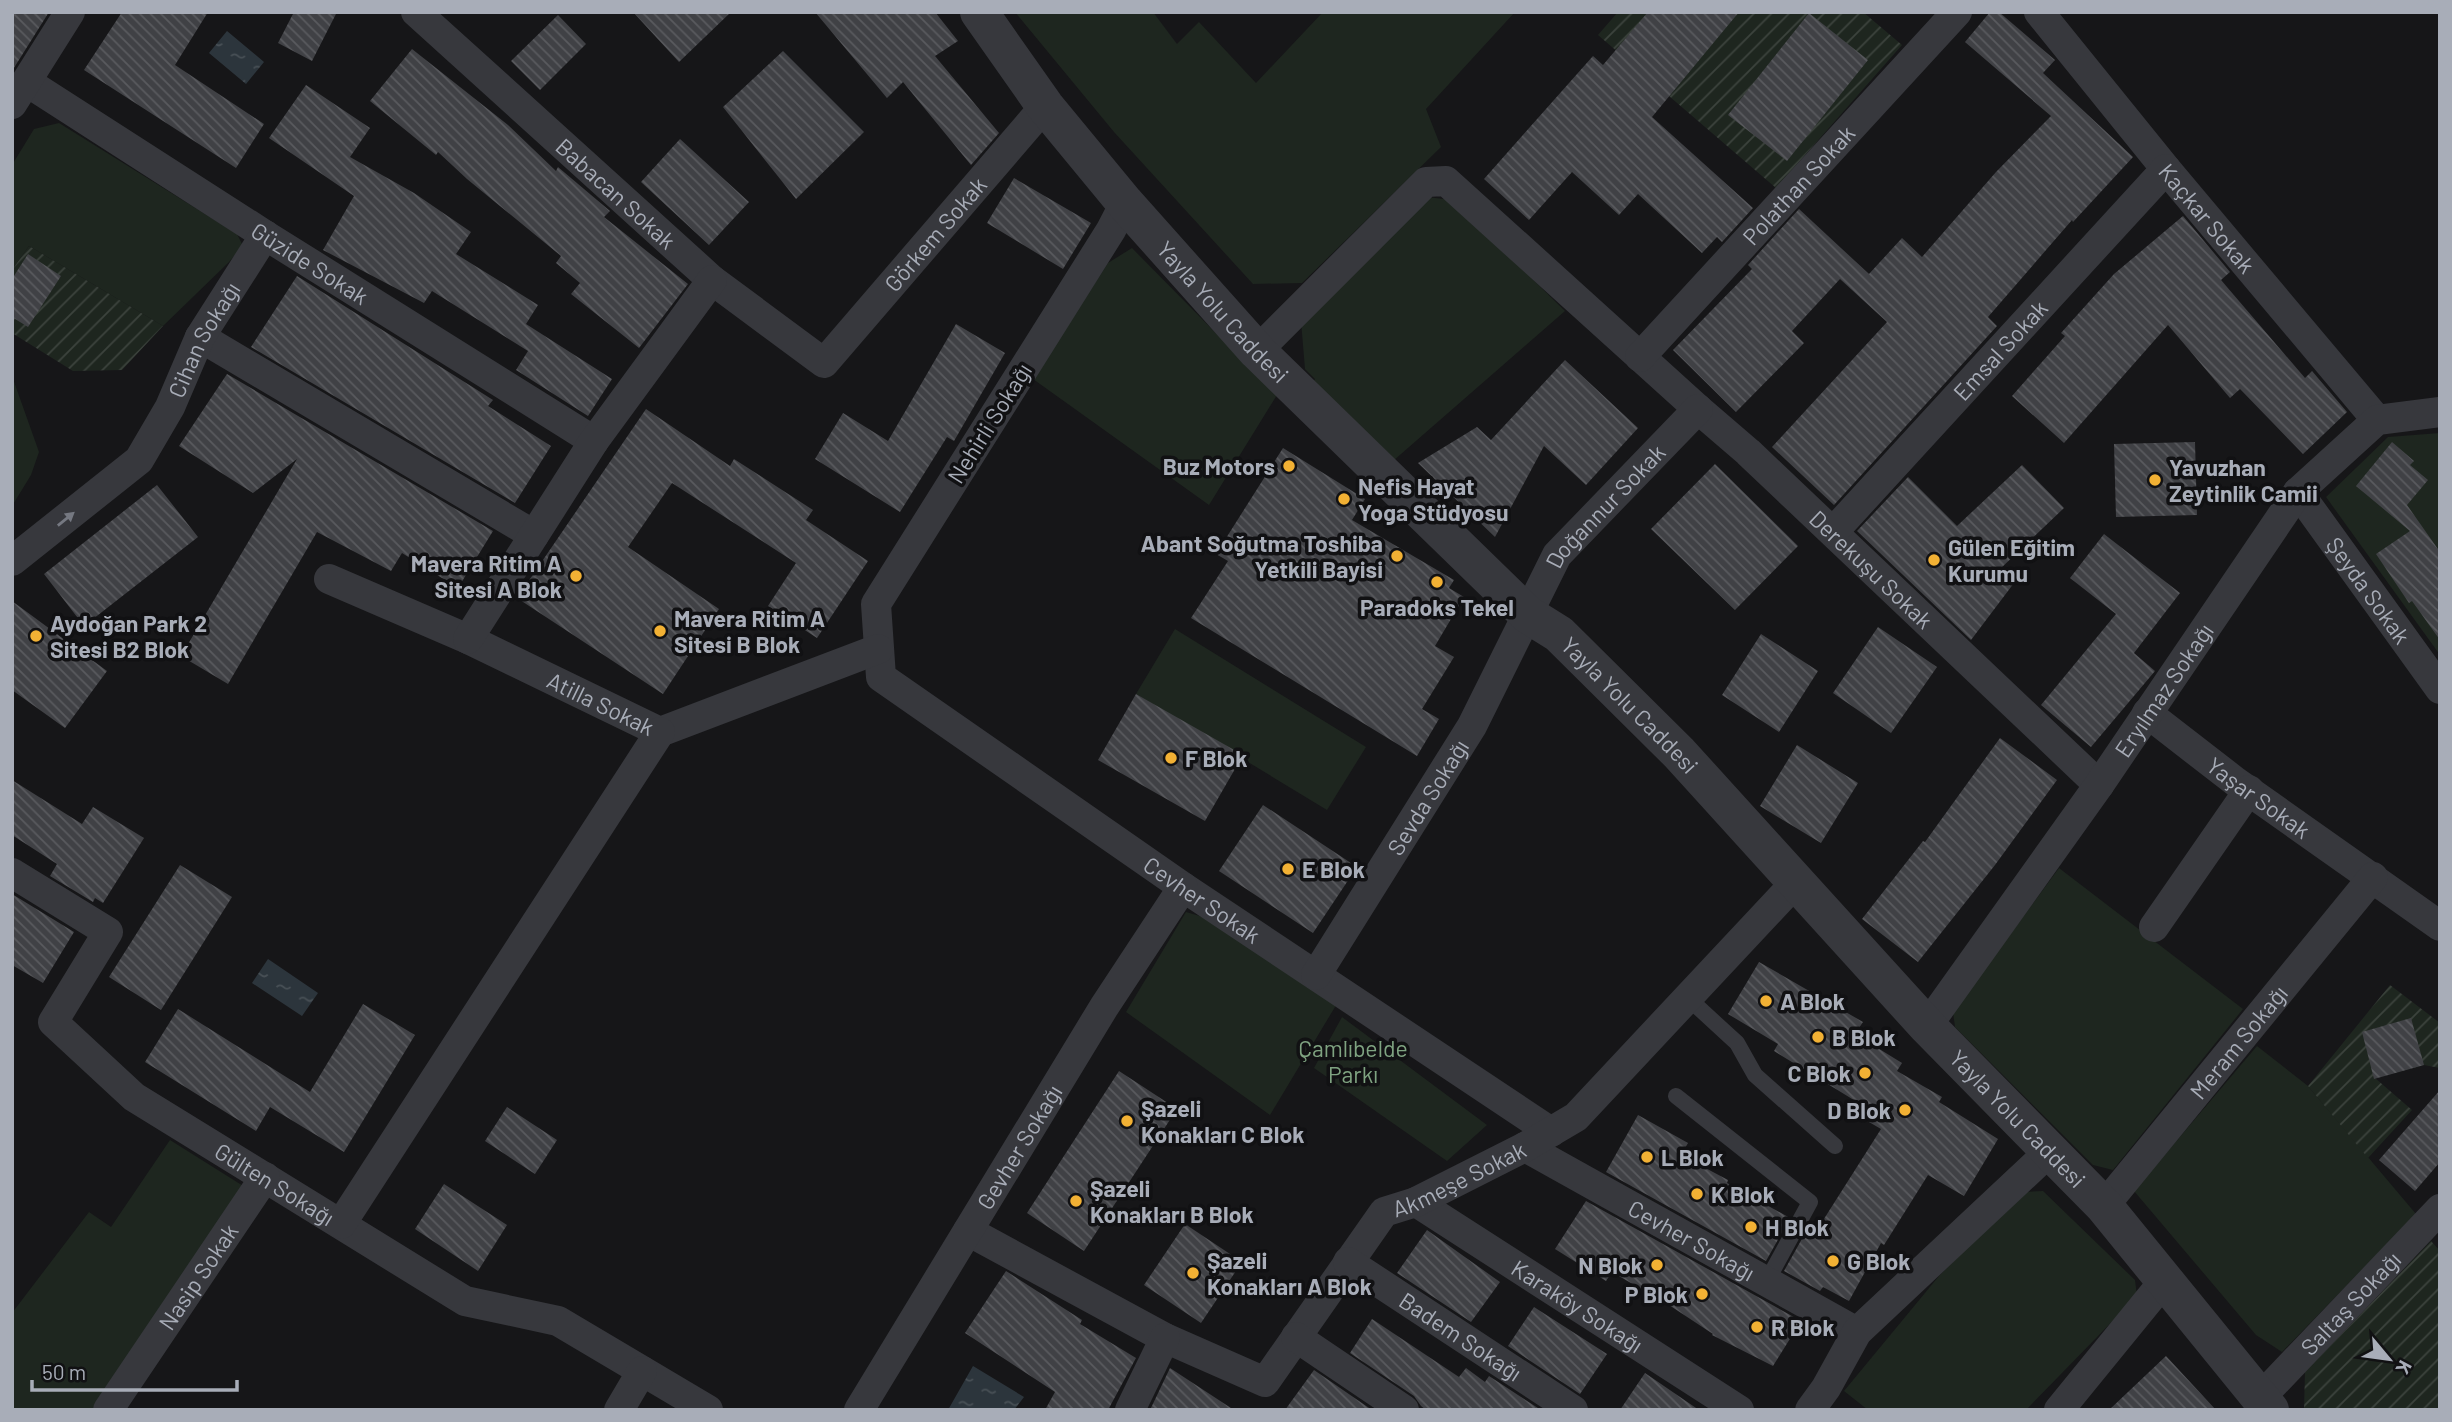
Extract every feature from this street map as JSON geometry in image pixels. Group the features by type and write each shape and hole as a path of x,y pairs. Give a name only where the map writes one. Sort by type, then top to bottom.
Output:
{"street":[{"path":"20,93 70,12"},
{"name":"Babacan Sokak","path":"416,12 712,280 824,363"},
{"name":"Yayla Yolu Caddesi","path":"979,12 1045,106 1125,203 1257,351 1527,614 1569,643 1679,753 1927,1026 2104,1206 2265,1404"},
{"name":"Polathan Sokak","path":"1640,357 1957,12"},
{"name":"Kaçkar Sokak","path":"2039,12 2166,169 2377,420"},
{"name":"Güzide Sokak","path":"20,93 265,235 594,441"},
{"name":"Görkem Sokak","path":"824,363 1045,106"},
{"name":"Emsal Sokak","path":"1833,532 2166,169"},
{"name":"Derekuşu Sokak","path":"1257,351 1426,182 1446,181 1698,410 1748,452 2099,785"},
{"name":"Nehirli Sokağı","path":"878,649 876,604 1111,230 1125,203"},
{"name":"Cihan Sokağı","path":"12,561 139,460 170,407 200,337 265,235"},
{"path":"468,639 594,441 712,280"},
{"path":"200,337 534,535"},
{"name":"Doğannur Sokak","path":"1527,614 1557,555 1698,410"},
{"path":"2377,420 2440,412"},
{"name":"Eryılmaz Sokağı","path":"1927,1026 2099,785 2298,492 2377,420"},
{"name":"Şeyda Sokak","path":"2298,492 2440,689"},
{"name":"Atilla Sokak","path":"329,579 468,639 660,732 878,649"},
{"name":"Sevda Sokağı","path":"1316,975 1472,726 1527,614"},
{"name":"Cevher Sokak","path":"878,649 881,677 1183,887 1551,1132"},
{"name":"Yaşar Sokak","path":"2147,713 2249,790 2440,926"},
{"path":"341,1224 660,732"},
{"path":"2154,927 2249,790"},
{"name":"Gülten Sokağı","path":"12,873 108,932 53,1022 134,1097 465,1300 558,1321 708,1410"},
{"name":"Meram Sokağı","path":"2104,1206 2373,877"},
{"name":"Akmeşe Sokak","path":"968,1231 1165,1338 1265,1382 1384,1212 1416,1202 1525,1147 1576,1117 1796,882"},
{"name":"Gevher Sokağı","path":"859,1410 1104,1007 1183,887"},
{"name":"Cevher Sokağı","path":"1525,1147 1857,1332"},
{"path":"1810,1410 1826,1388 1857,1332 2051,1150"},
{"name":"Nasip Sokak","path":"108,1410 265,1177"},
{"name":"Karaköy Sokağı","path":"1416,1202 1739,1410"},
{"name":"Saltaş Sokağı","path":"2265,1404 2440,1209"},
{"name":"Badem Sokağı","path":"1348,1262 1573,1410"},
{"path":"2059,1410 2165,1280"},
{"path":"1296,1337 1405,1410"},
{"path":"1130,1410 1165,1338"},
{"path":"619,1410 642,1371"}],"lane":[{"path":"1688,998 1737,1043 1755,1075 1835,1146"},
{"path":"1676,1096 1810,1202 1767,1282"}],"green space":[{"path":"1015,12 1153,12 1177,44 1199,22 1256,83 1323,12 1515,12 1426,109 1441,147 1302,283 1253,284 1114,132"},
{"path":"1618,12 1863,12 1902,45 1776,188 1598,35"},
{"path":"59,123 237,234 243,246 163,326 29,246 12,270 12,165 34,129"},
{"path":"1427,197 1452,200 1565,311 1393,461 1311,386 1315,379 1305,369 1301,321"},
{"path":"29,246 163,326 122,370 73,371 12,333 12,270"},
{"path":"1132,248 1277,395 1209,505 1033,379 1108,263"},
{"path":"12,376 39,452 31,475 12,506"},
{"path":"2440,433 2440,655 2326,497 2388,437"},
{"path":"1175,629 1366,747 1327,810 1136,694"},
{"path":"2059,868 2243,1009 2113,1170 2093,1165 1955,1027 1953,1012"},
{"path":"1186,912 1203,917 1338,1002 1270,1115 1126,1012"},
{"path":"2390,985 2440,1023 2440,1068 2424,1065 2375,1078 2412,1110 2368,1158 2308,1086"},
{"name":"Çamlıbelde Parkı","path":"1342,1017 1487,1125 1447,1161 1314,1068"},
{"path":"2257,1046 2308,1086 2416,1214 2282,1352 2256,1335 2134,1191"},
{"path":"170,1140 248,1189 98,1410 12,1410 12,1313 89,1212 111,1227"},
{"path":"2043,1191 2135,1280 2137,1296 2026,1410 1868,1410 1844,1391 1939,1276 2023,1192"},
{"path":"2431,1241 2440,1251 2440,1410 2304,1410 2305,1372"}],"water":[{"path":"227,31 264,62 246,84 209,53"},
{"path":"268,959 318,993 302,1016 252,983"},
{"path":"973,1366 1024,1397 1014,1410 948,1410"}],"building":[{"path":"12,12 49,12 12,71"},
{"path":"122,12 208,12 175,65 264,124 236,168 84,70"},
{"path":"294,12 337,12 312,61 278,43"},
{"path":"633,12 731,12 679,62"},
{"path":"815,12 935,12 958,41 935,56 999,133 971,165 903,82 887,98"},
{"path":"1648,12 1739,12 1652,117 1753,208 1722,242 1717,237 1702,253 1638,194 1619,215 1572,172 1529,220 1484,179 1593,56 1603,65"},
{"path":"1990,12 1999,12 2055,60 2043,73 2133,157 2073,222 2072,220 1988,317 1997,326 1834,505 1772,447 1887,322 1840,279 1792,331 1804,343 1736,412 1673,350 1752,269 1748,265 1799,209 1869,274 1902,238 1922,257 1996,172 2051,116 1965,42"},
{"path":"1809,13 1868,60 1787,161 1728,115"},
{"path":"558,15 586,44 540,90 511,61"},
{"path":"412,49 508,125 556,171 558,167 610,211 604,217 688,284 639,348 571,294 580,283 556,263 561,256 438,152 436,155 370,101"},
{"path":"783,51 864,132 796,199 723,107"},
{"path":"306,85 370,128 350,157 414,193 471,232 456,254 538,305 526,324 612,379 588,416 516,370 528,351 432,291 424,303 323,250 354,196 269,138"},
{"path":"680,139 749,202 709,245 641,182"},
{"path":"1014,178 1091,223 1063,269 987,223"},
{"path":"2183,216 2230,272 2221,280 2305,378 2312,371 2347,412 2303,454 2240,389 2230,398 2168,325 2064,443 2012,396 2065,336 2061,333 2114,274"},
{"path":"28,254 61,276 28,327 12,317 12,279"},
{"path":"297,276 493,400 488,406 551,446 515,503 251,347"},
{"path":"956,324 1005,353 954,441 947,437 900,512 815,459 843,413 888,441"},
{"path":"1565,360 1638,428 1586,485 1544,446 1495,537 1418,463 1477,427 1491,440"},
{"path":"227,374 493,531 458,588 402,553 391,571 317,532 228,684 181,656 297,459 253,493 179,446"},
{"path":"646,409 730,466 734,459 813,510 806,520 868,561 817,638 768,606 796,563 672,483 628,547 719,609 663,694 517,598"},
{"name":"Yavuzhan Zeytinlik Camii","path":"2195,442 2197,515 2116,517 2114,444"},
{"path":"2392,442 2414,461 2410,465 2428,480 2407,505 2440,552 2440,640 2412,601 2409,603 2376,554 2410,531 2356,486"},
{"path":"1283,448 1365,499 1352,520 1454,580 1449,588 1464,597 1435,646 1454,657 1422,709 1439,719 1417,756 1191,618 1228,561 1216,554"},
{"path":"1715,464 1798,546 1735,610 1651,529"},
{"name":"Gülen Eği̇ti̇m Kurumu","path":"2022,465 2064,508 2000,569 2014,583 1971,640 1857,531 1908,477 1957,526"},
{"path":"157,485 198,537 84,626 44,574"},
{"path":"2104,534 2180,593 2134,653 2155,671 2091,747 2041,705 2116,614 2070,578"},
{"name":"Aydoğan Park 2 Sitesi B2 Blok","path":"12,601 107,671 65,728 12,690"},
{"path":"1878,627 1937,667 1891,733 1833,693"},
{"path":"1761,634 1818,671 1779,732 1722,695"},
{"name":"F Blok","path":"1136,694 1243,755 1205,821 1098,760"},
{"path":"2000,738 2057,780 1995,865 1918,962 1862,919 1923,841 1925,842"},
{"path":"1797,745 1858,783 1821,843 1760,806"},
{"path":"12,780 82,824 93,807 144,838 103,903 95,898 93,902 50,876 57,864 12,835"},
{"name":"E Blok","path":"1263,805 1357,867 1313,933 1219,871"},
{"path":"180,865 232,897 161,1010 109,977"},
{"path":"12,894 74,932 43,983 12,965"},
{"path":"1759,962 1863,1022 1855,1034 1902,1063 1897,1071 1942,1097 1939,1102 1998,1139 1964,1196 1928,1175 1884,1245 1881,1243 1849,1301 1823,1287 1820,1291 1784,1271 1808,1228 1812,1230 1818,1220 1822,1222 1881,1129 1869,1122 1875,1113 1774,1051 1778,1044 1728,1014"},
{"path":"363,1004 415,1035 344,1152 270,1107 256,1131 145,1062 178,1009 310,1092"},
{"path":"2411,1018 2424,1065 2374,1079 2362,1032"},
{"path":"1119,1071 1177,1109 1084,1251 1027,1213"},
{"path":"2440,1090 2440,1162 2415,1191 2379,1160"},
{"path":"507,1107 557,1140 535,1174 485,1141"},
{"path":"1638,1115 1688,1143 1681,1155 1790,1218 1766,1261 1606,1172"},
{"path":"444,1184 507,1225 478,1271 415,1229"},
{"path":"1586,1201 1801,1321 1773,1366 1712,1335 1672,1307 1612,1272 1606,1281 1555,1249"},
{"name":"Şazeli Konakları A Blok","path":"1185,1224 1242,1262 1201,1323 1144,1285"},
{"path":"1427,1230 1500,1282 1471,1322 1397,1273"},
{"path":"1006,1271 1082,1320 1080,1324 1136,1358 1108,1410 1045,1410 1055,1392 965,1333"},
{"path":"1534,1307 1607,1354 1580,1394 1508,1346"},
{"path":"1372,1319 1459,1377 1466,1368 1485,1382 1489,1376 1541,1410 1426,1410 1414,1396 1350,1353"},
{"path":"2166,1356 2216,1410 2109,1410"},
{"path":"1170,1368 1234,1410 1150,1410"},
{"path":"1314,1370 1372,1410 1285,1410"},
{"path":"1645,1373 1699,1410 1620,1410"}],"place":[{"name":"Buz Motors","path":"1289,466"},
{"name":"Yavuzhan Zeytinlik Camii","path":"2155,480"},
{"name":"Nefis Hayat Yoga Stüdyosu","path":"1344,499"},
{"name":"Abant Soğutma Toshiba Yetkili Bayisi","path":"1397,556"},
{"name":"Gülen Eği̇ti̇m Kurumu","path":"1934,560"},
{"name":"Mavera Ritim A Sitesi A Blok","path":"576,576"},
{"name":"Paradoks Tekel","path":"1437,582"},
{"name":"Mavera Ritim A Sitesi B Blok","path":"660,631"},
{"name":"Aydoğan Park 2 Sitesi B2 Blok","path":"36,636"},
{"name":"F Blok","path":"1171,758"},
{"name":"E Blok","path":"1288,869"},
{"name":"A Blok","path":"1766,1001"},
{"name":"B Blok","path":"1818,1037"},
{"name":"C Blok","path":"1865,1073"},
{"name":"D Blok","path":"1905,1110"},
{"name":"Şazeli Konakları C Blok","path":"1127,1121"},
{"name":"L Blok","path":"1647,1157"},
{"name":"K Blok","path":"1697,1194"},
{"name":"Şazeli Konakları B Blok","path":"1076,1201"},
{"name":"H Blok","path":"1751,1227"},
{"name":"G Blok","path":"1833,1261"},
{"name":"N Blok","path":"1657,1265"},
{"name":"Şazeli Konakları A Blok","path":"1193,1273"},
{"name":"P Blok","path":"1702,1294"},
{"name":"R Blok","path":"1757,1327"}]}
